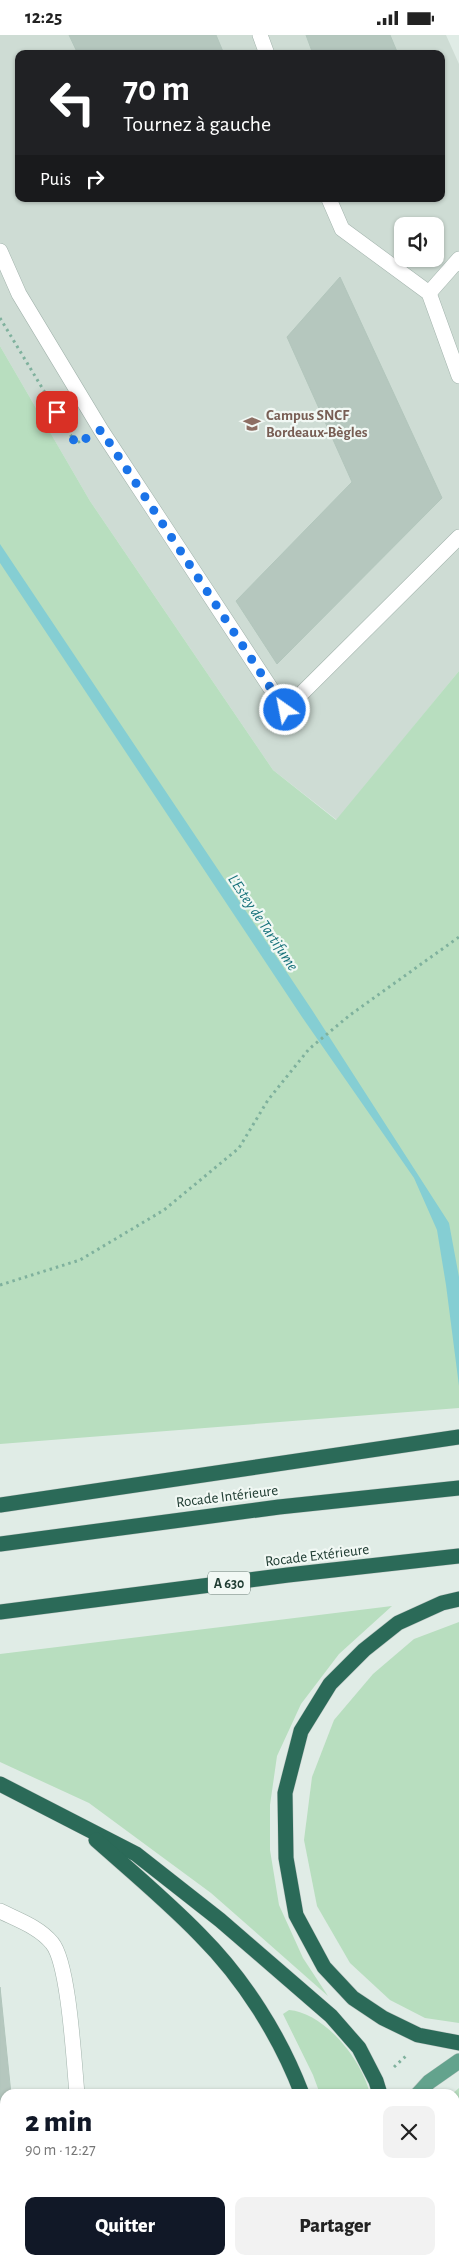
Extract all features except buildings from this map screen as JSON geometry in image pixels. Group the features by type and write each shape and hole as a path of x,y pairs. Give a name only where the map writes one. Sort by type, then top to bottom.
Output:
{"highway":[{"path":"0,1505 459,1437"},
{"name":"Rocade Intérieure","path":"0,1543 279,1507 459,1488"},
{"name":"Rocade Extérieure","path":"0,1612 279,1576 459,1556"},
{"path":"459,1599 442,1603 398,1623 364,1650 330,1684 301,1731 286,1793 286,1858 296,1915 324,1967 354,1998 383,2018 418,2035 459,2043"},
{"path":"0,1784 136,1854 220,1920 331,2016 359,2047 378,2089"},
{"path":"82,1827 201,1935 267,2020 293,2069 300,2089"}],"main road":[{"path":"422,2089 429,2081 459,2061"}],"street":[{"path":"260,35 266,50"},
{"path":"330,202 342,229 428,293 459,376"},
{"path":"0,251 19,294 101,430 285,710 459,537"},
{"path":"428,293 459,259"},
{"path":"0,1911 39,1931 53,1944 60,1960 66,1985 76,2089"}],"path":[{"path":"0,318 76,444 101,430"},
{"path":"0,1285 80,1260 164,1211 239,1148 268,1100 309,1049 350,1015 459,937"},
{"path":"372,2073 385,2074 414,2049 418,2035"}],"shaded area":[{"name":"Campus SNCF Bordeaux-Bègles","path":"0,35 446,35 459,64 459,671 337,820 273,770 90,501 0,346"}],"green space":[{"path":"0,346 90,501 273,770 336,820 459,671 459,1408 0,1444"},
{"path":"392,1606 339,1654 301,1704 277,1756 270,1805 270,1850 279,1905 303,1958 328,1996 211,1893 89,1803 0,1762 0,1654"},
{"path":"459,1622 459,2023 425,2018 390,2000 350,1963 317,1906 304,1840 312,1777 334,1720 373,1674 414,1639"},
{"path":"289,2010 302,2013 328,2029 350,2053 359,2067 368,2089 318,2089 283,2014"}],"water":[{"path":"0,544 312,1010 449,1223 459,1277 459,1386 437,1230 414,1178 302,1017 0,563"}],"place":[{"name":"Campus SNCF Bordeaux-Bègles","path":"252,424"}],"route":[{"path":"57,412 76,444 101,430 285,710"}],"water label":[{"name":"L'Estey de Tartifume","path":"264,922"}]}
